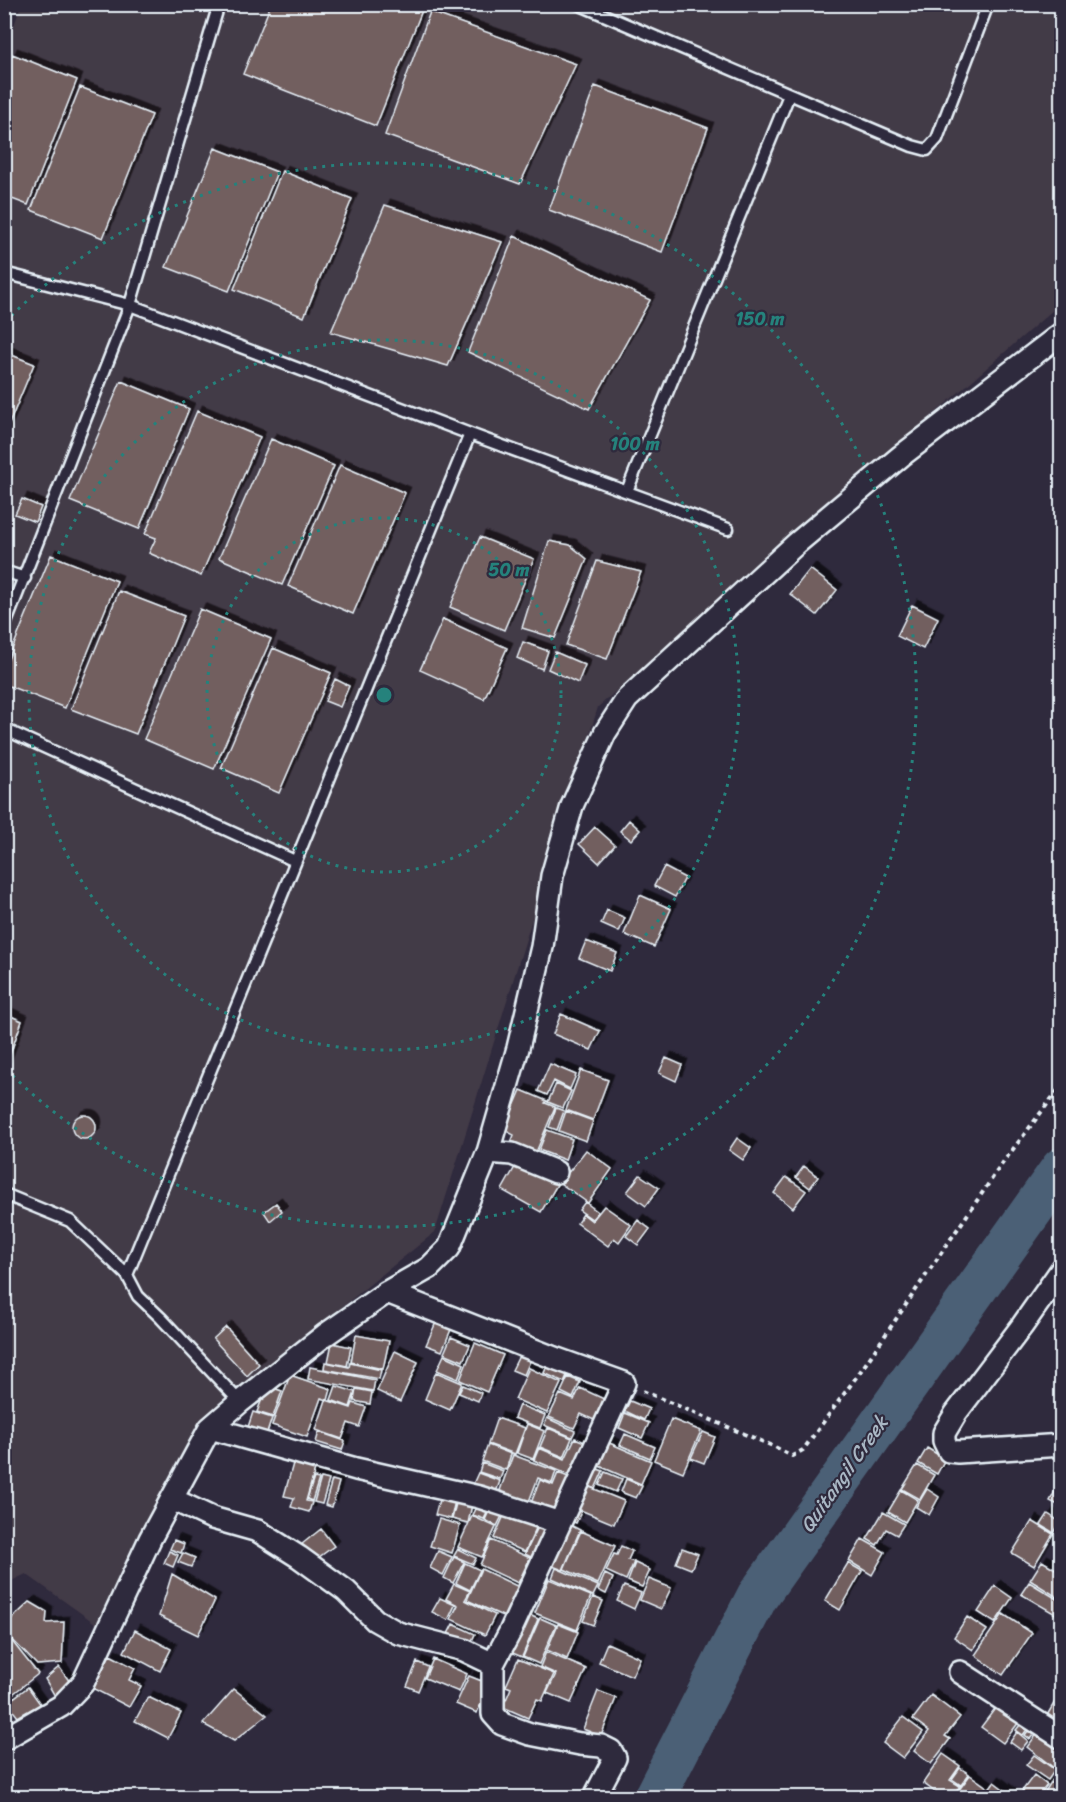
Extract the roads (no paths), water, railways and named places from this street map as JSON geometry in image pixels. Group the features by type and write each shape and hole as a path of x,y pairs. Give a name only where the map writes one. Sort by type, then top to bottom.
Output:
{"street":[{"path":"4,1738 62,1706 83,1683 150,1539 210,1428 325,1335 387,1292 429,1268 449,1248 489,1152 519,1048 542,947 552,876 572,806 605,732 627,699 814,528 901,456 1062,333"},
{"path":"489,1152 512,1154 555,1172"},
{"path":"1062,1269 956,1413 944,1433 944,1441 949,1451 958,1452 1062,1445"},
{"path":"387,1292 624,1383 494,1664 493,1714 502,1724 530,1734 601,1746 611,1751 615,1758 594,1797"},
{"path":"210,1428 356,1469 479,1497 560,1523"},
{"path":"172,1499 212,1518 258,1531 346,1591 375,1620 399,1633 464,1650 494,1664"},
{"path":"960,1672 1062,1738"}],"lane":[{"path":"4,628 130,305 219,4"},
{"path":"578,4 912,146 927,150 936,139 988,4"},
{"path":"627,491 789,94"},
{"path":"4,273 130,305 470,435 728,529"},
{"path":"127,1275 470,435"},
{"path":"4,571 25,578"},
{"path":"4,729 295,861"},
{"path":"4,1194 70,1221 127,1275 138,1296 240,1402"}],"waterway":[{"name":"Quitangil Creek","path":"654,1798 757,1597 1062,1168"}]}
